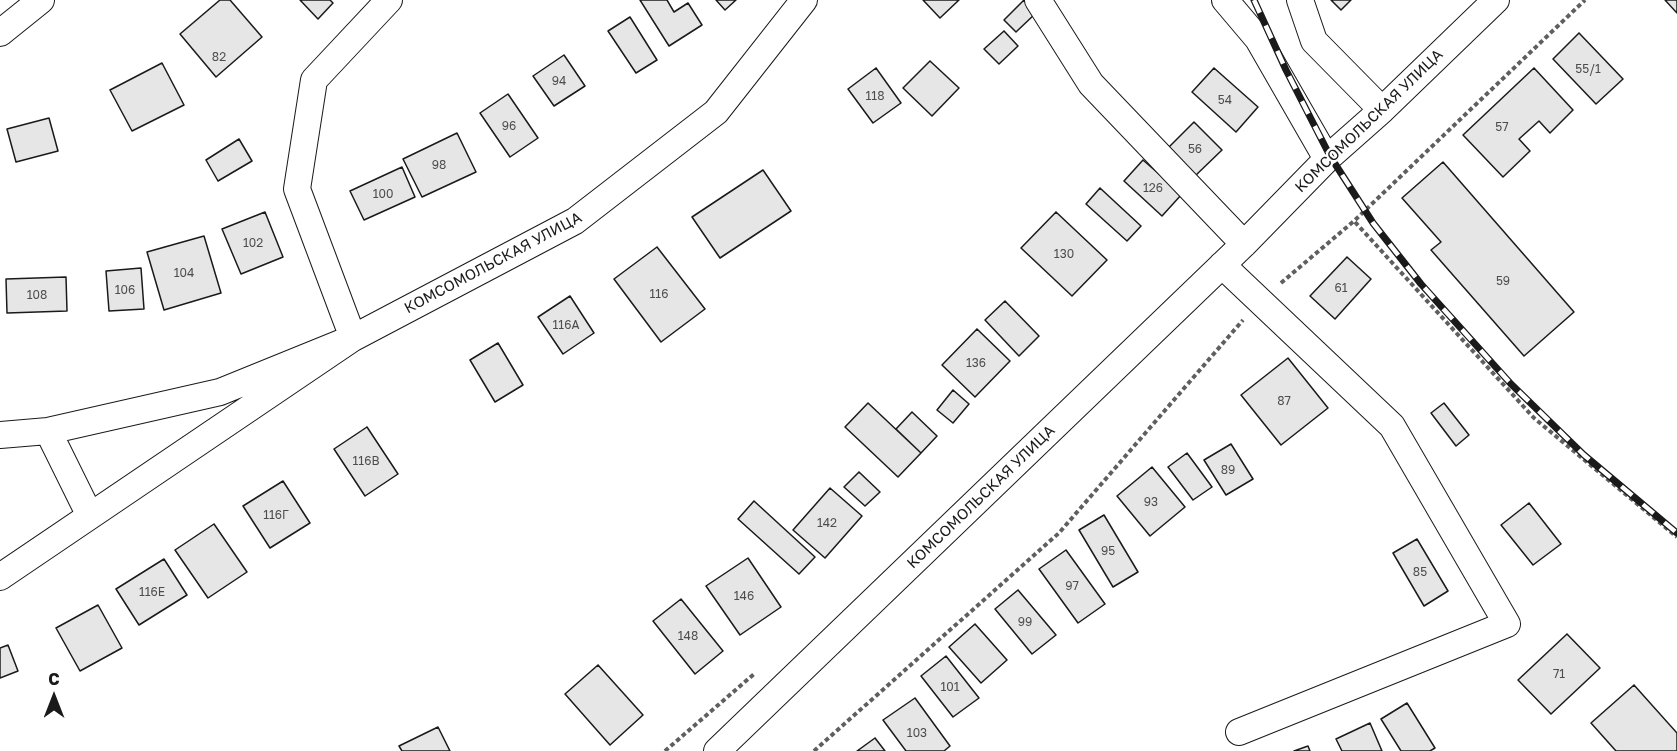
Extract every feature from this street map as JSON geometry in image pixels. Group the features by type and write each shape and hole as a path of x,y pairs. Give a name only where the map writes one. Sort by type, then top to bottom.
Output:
{"street":[{"path":"0,33 41,0"},
{"path":"353,338 297,189 314,80 389,0"},
{"name":"КОМСОМОЛЬСКАЯ УЛИЦА","path":"0,435 48,431 220,392 353,338 575,221 716,112 804,0"},
{"path":"1038,0 1091,84 1244,244"},
{"path":"1225,0 1258,39 1327,159"},
{"path":"1300,0 1314,41 1382,110"},
{"name":"КОМСОМОЛЬСКАЯ УЛИЦА","path":"717,751 1244,244 1327,159 1382,110 1496,0"},
{"path":"1222,265 1392,426 1507,624 1239,732"},
{"name":"КОМСОМОЛЬСКАЯ УЛИЦА","path":"0,578 353,338"},
{"path":"48,431 90,516"}],"path":[{"path":"813,751 1059,533 1260,301 1354,221 1585,0"},
{"path":"1354,221 1533,418 1677,537"}],"building":[{"path":"220,0 230,0 262,37 216,77 180,34"},
{"path":"300,0 330,0 333,3 318,19"},
{"path":"640,0 667,0 674,12 688,3 702,25 669,46"},
{"path":"716,0 736,0 725,10"},
{"path":"923,0 959,0 940,18"},
{"path":"1024,0 1036,13 1016,32 1004,20"},
{"path":"1331,0 1351,0 1341,10"},
{"path":"1665,0 1677,0 1677,13"},
{"path":"630,17 657,60 636,73 608,31"},
{"path":"1004,31 1018,46 999,64 984,49"},
{"path":"1579,33 1623,79 1596,104 1553,59"},
{"path":"564,55 585,86 554,106 533,76"},
{"path":"930,61 959,88 932,116 903,88"},
{"path":"162,63 184,105 132,131 110,90"},
{"path":"876,68 901,103 873,123 848,89"},
{"path":"1214,68 1258,107 1236,132 1192,92"},
{"path":"1534,68 1573,110 1550,133 1539,121 1519,139 1530,151 1503,177 1463,135"},
{"path":"508,94 538,138 510,157 480,113"},
{"path":"49,118 58,151 16,162 7,129"},
{"path":"1194,122 1222,150 1195,176 1167,149"},
{"path":"457,133 476,172 422,197 403,159"},
{"path":"239,139 252,161 218,181 206,160"},
{"path":"1143,160 1182,194 1162,216 1124,181"},
{"path":"1443,162 1574,312 1524,356 1431,250 1441,242 1402,198"},
{"path":"402,167 415,197 364,220 350,191"},
{"path":"763,170 791,211 720,258 692,217"},
{"path":"1100,188 1141,226 1127,241 1086,204"},
{"path":"265,212 283,257 241,274 222,229"},
{"path":"1056,212 1107,260 1072,296 1021,248"},
{"path":"204,236 221,293 164,310 147,252"},
{"path":"657,247 705,309 661,342 614,279"},
{"path":"1347,257 1371,279 1335,319 1310,296"},
{"path":"141,268 144,309 109,311 106,271"},
{"path":"66,277 67,311 7,313 6,279"},
{"path":"570,296 594,333 563,354 538,317"},
{"path":"1005,301 1039,336 1019,356 985,320"},
{"path":"977,329 1010,361 975,397 942,365"},
{"path":"498,343 523,385 495,402 470,360"},
{"path":"1288,358 1328,408 1281,445 1241,395"},
{"path":"953,390 969,404 953,423 937,410"},
{"path":"868,403 921,453 898,477 845,427"},
{"path":"1444,403 1469,435 1456,446 1431,413"},
{"path":"912,412 937,436 921,453 896,429"},
{"path":"367,427 398,474 365,496 334,449"},
{"path":"1231,444 1253,479 1226,495 1204,460"},
{"path":"1187,453 1212,487 1193,500 1168,467"},
{"path":"1152,467 1185,507 1150,536 1117,496"},
{"path":"859,472 880,492 865,506 844,487"},
{"path":"283,481 310,523 270,548 243,506"},
{"path":"830,488 862,516 825,558 793,530"},
{"path":"754,501 815,557 799,574 738,519"},
{"path":"1529,503 1561,544 1533,565 1501,525"},
{"path":"1104,515 1138,572 1113,587 1079,530"},
{"path":"214,524 247,572 208,598 175,550"},
{"path":"1417,539 1448,591 1424,606 1393,553"},
{"path":"1066,550 1105,604 1078,623 1039,569"},
{"path":"748,558 781,607 740,635 706,586"},
{"path":"164,559 187,595 139,625 116,589"},
{"path":"1018,590 1056,635 1032,654 995,609"},
{"path":"681,599 723,651 695,674 653,621"},
{"path":"98,605 122,648 80,671 56,628"},
{"path":"975,624 1007,660 981,683 949,647"},
{"path":"1567,634 1600,668 1551,714 1518,680"},
{"path":"8,645 18,671 0,678 0,648"},
{"path":"946,656 979,698 953,717 921,676"},
{"path":"598,665 643,715 610,745 565,694"},
{"path":"1634,685 1677,733 1677,751 1616,751 1591,723"},
{"path":"915,698 950,746 944,751 906,751 883,720"},
{"path":"1407,703 1435,748 1430,751 1401,751 1381,719"},
{"path":"1370,723 1382,751 1342,751 1336,739"},
{"path":"438,727 450,751 402,751 399,746"},
{"path":"875,738 885,751 857,751"},
{"path":"1308,746 1310,751 1294,751"}],"railway":[{"path":"1254,0 1286,70 1330,156 1373,223 1421,284 1511,384 1584,455 1677,533"}]}
